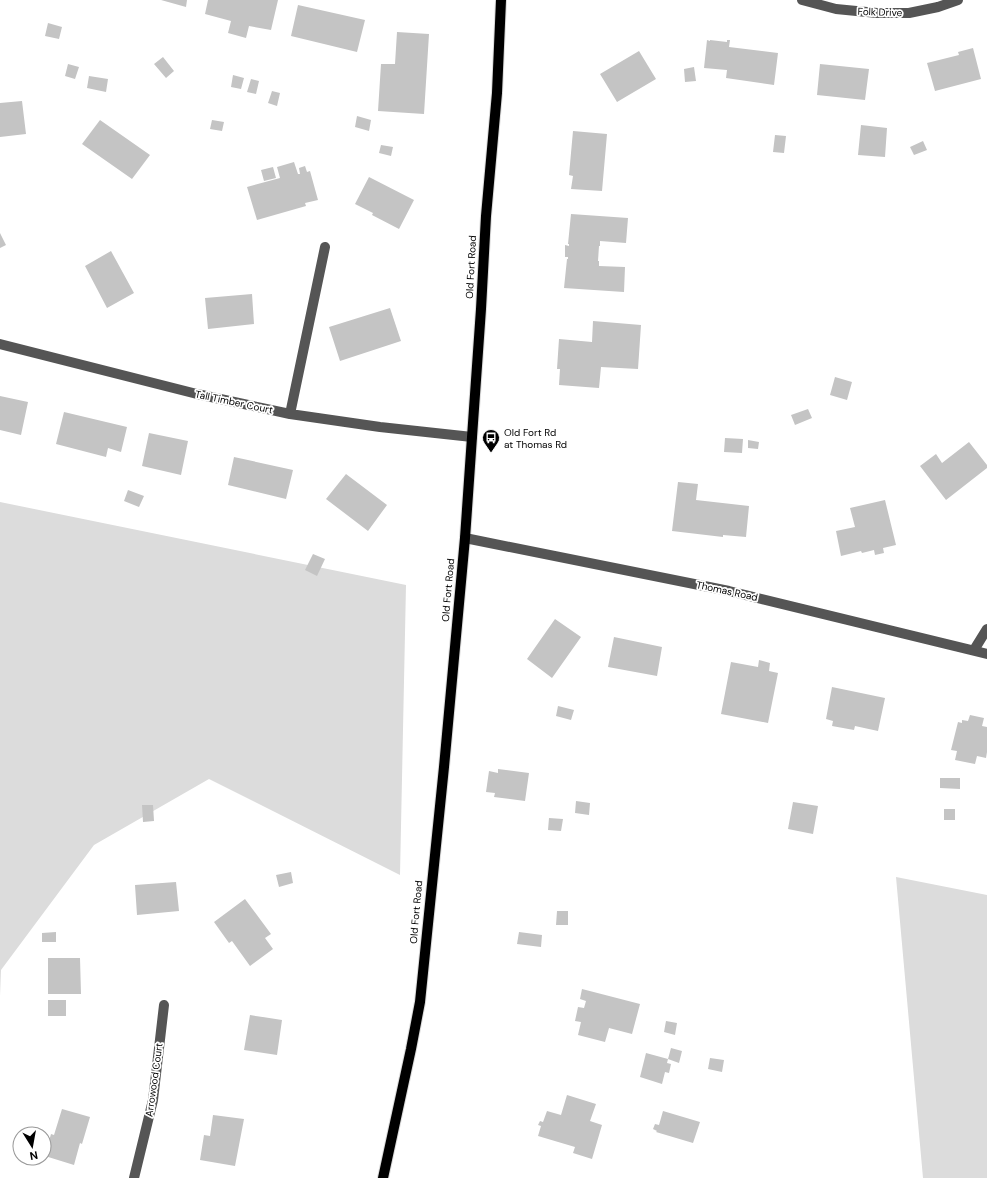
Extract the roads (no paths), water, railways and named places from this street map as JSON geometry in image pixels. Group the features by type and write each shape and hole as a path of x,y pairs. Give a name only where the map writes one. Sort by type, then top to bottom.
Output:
{"main road":[{"name":"Old Fort Road","path":"383,1178 420,1002 465,538 486,216 497,93 500,0"}],"street":[{"name":"Folk Drive","path":"802,0 836,9 878,13 909,13 938,7 958,0"},
{"path":"290,414 325,247"},
{"name":"Tall Timber Court","path":"0,344 197,394 290,414 380,427 472,437"},
{"name":"Thomas Road","path":"465,538 729,591 987,654"},
{"path":"974,650 987,629"},
{"name":"Arrowood Court","path":"134,1178 153,1100 164,1005"}],"place":[{"name":"Old Fort Rd at Thomas Rd","path":"491,453"}]}
